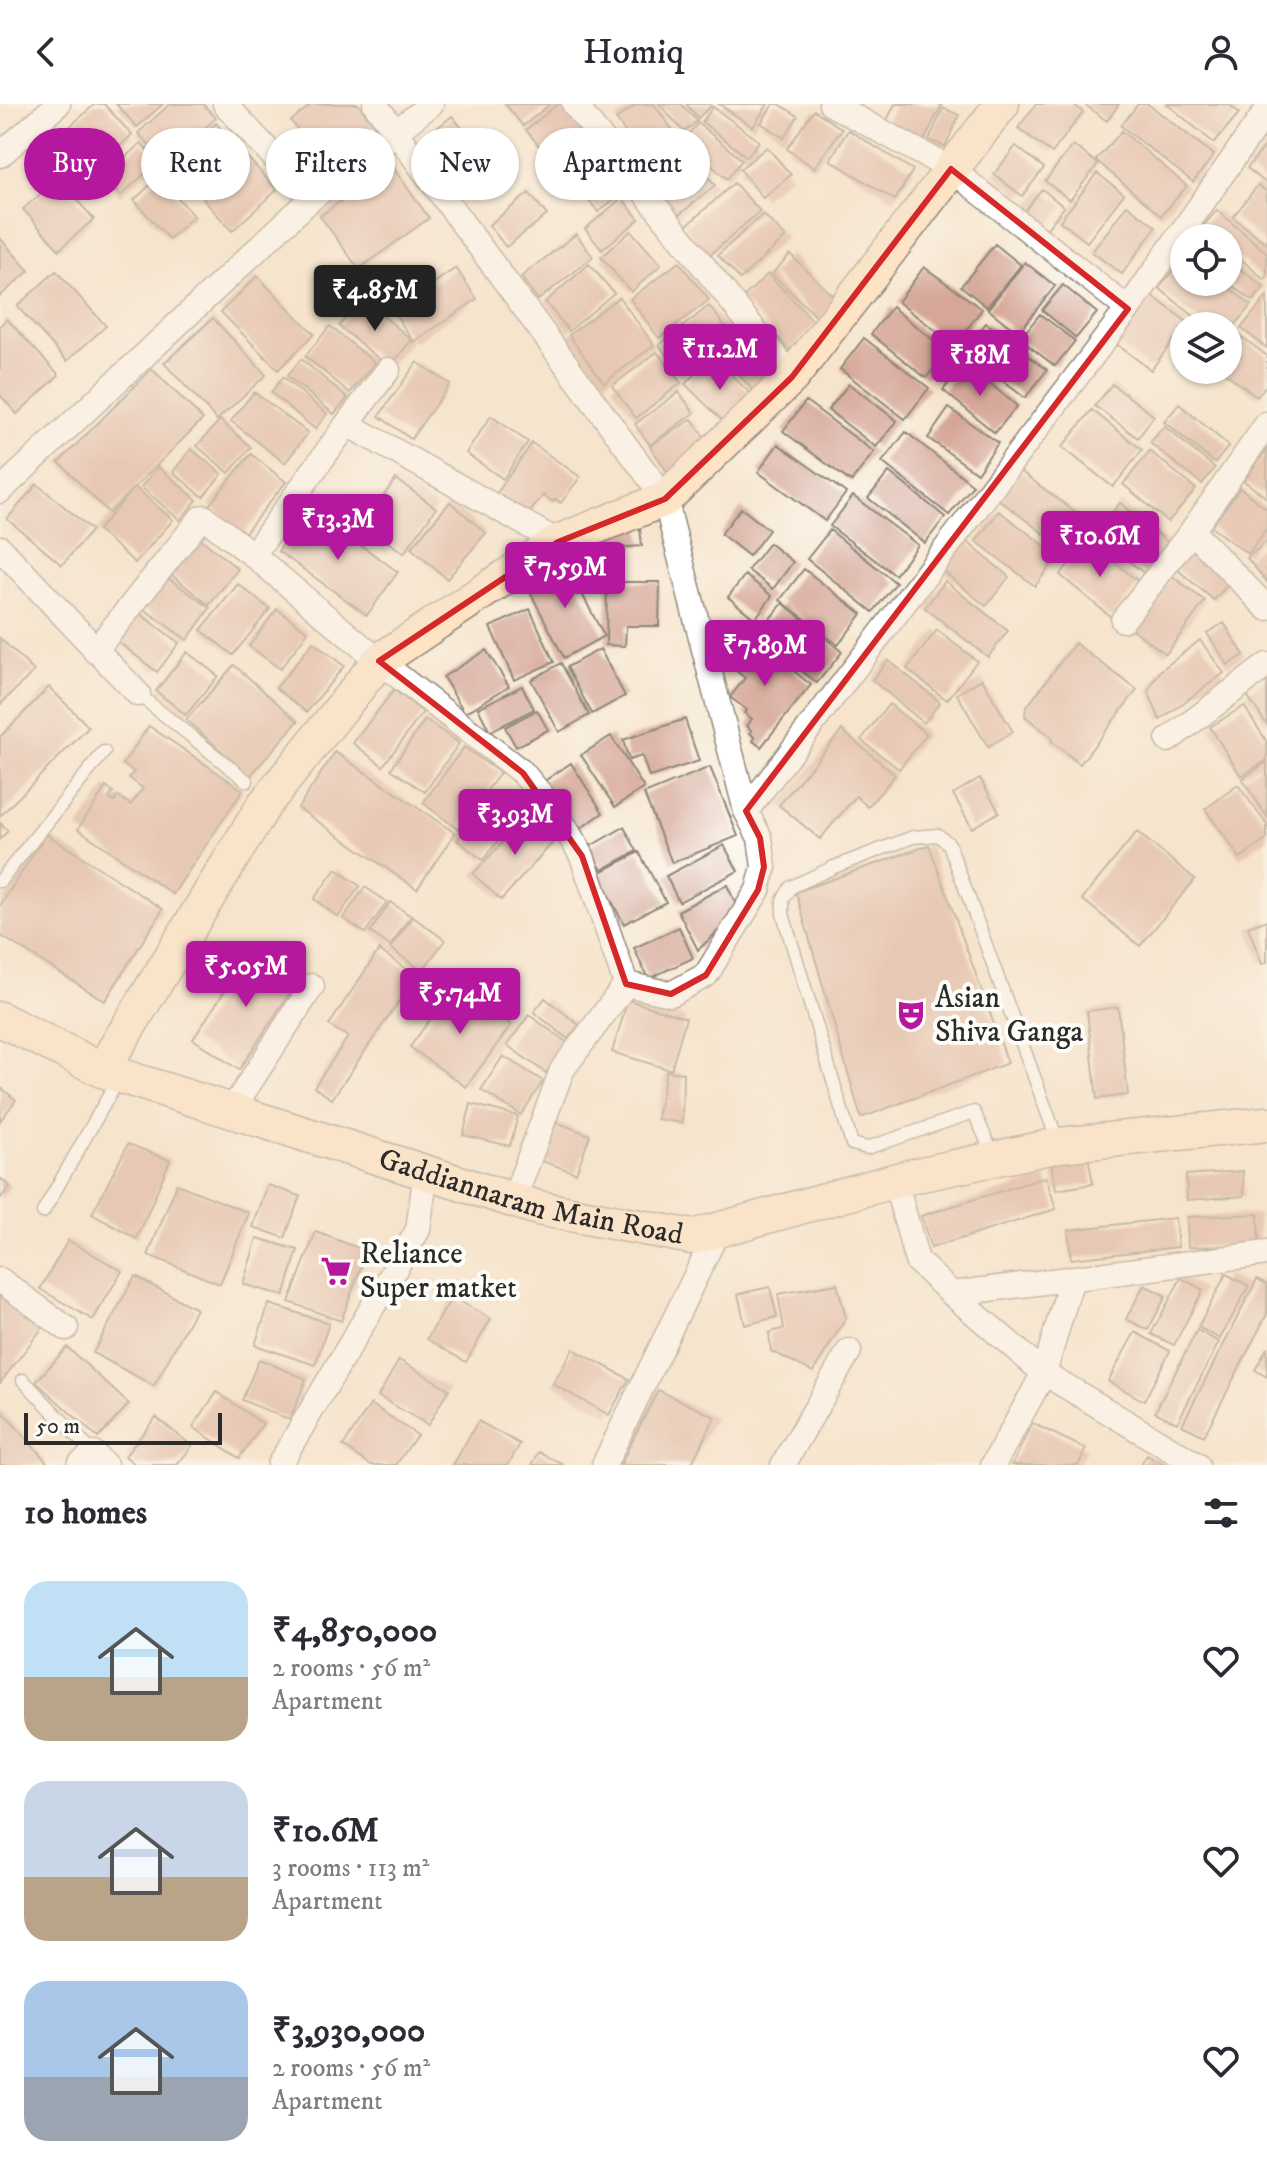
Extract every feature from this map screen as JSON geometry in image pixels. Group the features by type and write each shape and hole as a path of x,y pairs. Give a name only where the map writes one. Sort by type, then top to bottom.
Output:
{"street":[{"path":"0,155 58,104"},
{"path":"225,104 266,148"},
{"path":"375,104 665,499 746,811 760,838 764,867 758,890 706,975 671,994 626,984"},
{"path":"397,131 431,104"},
{"path":"831,104 951,169 1128,309"},
{"path":"111,1073 264,805 379,661 558,542 665,499 792,377 1002,104"},
{"path":"581,106 792,377"},
{"path":"746,811 1128,309 1267,110"},
{"path":"0,491 310,200"},
{"path":"253,555 388,370"},
{"path":"347,424 558,542"},
{"path":"1123,620 1192,531 1267,424"},
{"path":"95,651 201,518 208,519 379,661 523,773 557,814 582,856 626,984"},
{"path":"1192,531 1267,608"},
{"path":"0,548 138,694"},
{"path":"1168,740 1267,665"},
{"path":"514,1199 562,1070 626,984"},
{"path":"232,1110 312,986"},
{"name":"Gaddiannaram Main Road","path":"0,1019 111,1073 538,1208 692,1237 895,1180 1059,1145 1267,1124"},
{"path":"279,1465 418,1230 426,1171"},
{"path":"895,1180 917,1261 1044,1373 1197,1465"},
{"path":"604,1465 718,1230"},
{"path":"952,1294 1267,1253"},
{"path":"993,1465 1044,1373 1072,1278"},
{"path":"0,1280 66,1328"},
{"path":"783,1465 849,1351"}],"lane":[{"path":"138,694 247,781"},
{"path":"0,881 104,752"},
{"path":"994,1159 974,1112 867,1148 852,1144 783,914 783,900 791,887 913,837 938,835 949,844 1059,1145"},
{"path":"43,1212 111,1073"},
{"path":"23,1380 93,1461"}],"highlighted area":[{"path":"951,169 1128,309 746,811 760,838 764,867 758,890 706,975 671,994 626,984 582,856 523,773 379,661 558,542 665,499 792,377"}],"building":[{"path":"95,104 104,104 132,135 125,141 125,128 68,128"},
{"path":"116,104 163,104 137,127"},
{"path":"170,104 203,104 216,118 205,128 144,128"},
{"path":"312,104 358,104 375,126 296,128 291,121"},
{"path":"505,104 550,104 523,126"},
{"path":"558,104 563,104 583,128 535,128 535,141 526,130"},
{"path":"637,104 654,104 671,128 622,128 616,119"},
{"path":"659,104 681,104 697,121 689,128 680,128"},
{"path":"686,104 710,104 711,106 698,118"},
{"path":"719,104 768,104 753,127"},
{"path":"773,104 779,104 798,116 784,138 761,123"},
{"path":"895,104 942,104 924,141 886,122"},
{"path":"1036,104 1073,104 1083,112 1052,153 1018,128"},
{"path":"1084,104 1119,104 1107,121"},
{"path":"1138,104 1148,104 1214,155 1193,182 1121,126"},
{"path":"1167,104 1229,104 1239,113 1214,143"},
{"path":"713,107 759,141 747,157 702,122"},
{"path":"943,108 959,115 945,147 929,140"},
{"path":"814,110 842,129 814,168 787,149"},
{"path":"452,116 462,128 437,128"},
{"path":"848,130 913,170 895,200 830,160"},
{"path":"1122,131 1187,186 1161,216 1096,160"},
{"path":"710,133 742,160 727,179 710,164"},
{"path":"141,143 141,177 125,192 125,157"},
{"path":"1267,144 1267,184 1247,168"},
{"path":"1073,145 1098,164 1070,200 1045,181"},
{"path":"1016,146 1044,168 1022,196 994,174"},
{"path":"767,147 791,175 763,198 740,169"},
{"path":"250,160 266,178 266,200 232,231 204,200 250,200"},
{"path":"395,171 411,193 411,200 416,200 429,218 359,269 320,216 342,200 395,200"},
{"path":"1097,173 1124,194 1087,242 1060,221"},
{"path":"734,183 760,211 710,255 685,227"},
{"path":"1258,185 1267,192 1267,244 1242,224 1233,217"},
{"path":"1042,189 1064,207 1045,231 1023,213"},
{"path":"529,193 547,215 506,247 489,225"},
{"path":"141,194 141,200 180,200 194,216 169,239 134,200"},
{"path":"34,200 77,200 94,219 59,250 23,209"},
{"path":"589,200 613,200 598,212"},
{"path":"620,200 624,200 639,219 602,250 585,229"},
{"path":"666,200 697,200 679,215"},
{"path":"1127,205 1156,227 1122,274 1092,252"},
{"path":"1217,210 1233,224 1205,224"},
{"path":"763,214 786,237 740,279 718,255"},
{"path":"631,231 661,265 631,292 601,257"},
{"path":"1242,232 1267,253 1265,280 1242,260"},
{"path":"576,234 593,257 538,300 521,277"},
{"path":"0,238 29,271 0,296"},
{"path":"995,244 1021,265 987,307 961,286"},
{"path":"790,254 838,301 820,320 772,274"},
{"path":"679,262 709,300 659,338 630,299"},
{"path":"1025,262 1055,286 1018,333 988,309"},
{"path":"589,264 614,293 569,331 545,302"},
{"path":"924,267 982,309 955,345 898,302"},
{"path":"456,268 477,299 414,342 393,311"},
{"path":"1242,270 1264,287 1253,301 1242,293"},
{"path":"56,271 106,326 67,361 17,306"},
{"path":"768,274 816,324 790,350 741,299"},
{"path":"1170,274 1170,296 1240,296 1251,305 1242,316 1242,312 1189,312 1159,288"},
{"path":"257,276 314,334 278,370 221,312"},
{"path":"1063,285 1097,313 1076,338 1042,310"},
{"path":"1151,295 1174,312 1170,312 1170,345 1151,370 1115,343"},
{"path":"1267,296 1267,348 1242,327"},
{"path":"619,297 654,345 604,383 569,335"},
{"path":"362,298 412,340 389,367 339,326"},
{"path":"709,306 733,336 682,375 659,345"},
{"path":"892,307 947,351 926,378 871,334"},
{"path":"1040,314 1075,341 1055,366 1020,339"},
{"path":"213,318 266,375 217,420 164,363"},
{"path":"7,319 59,375 17,414 0,395 0,326"},
{"path":"986,323 1047,370 1025,398 964,351"},
{"path":"330,326 375,363 350,393 305,356"},
{"path":"737,337 777,382 759,397 719,353"},
{"path":"1242,337 1267,356 1267,384 1257,397 1240,384"},
{"path":"864,338 929,388 905,419 840,369"},
{"path":"657,352 681,383 636,418 612,386"},
{"path":"712,356 756,399 729,427 685,384"},
{"path":"301,359 348,398 334,414 287,376"},
{"path":"417,362 450,384 411,439 379,416"},
{"path":"965,363 1017,406 995,433 943,390"},
{"path":"152,369 203,419 109,513 59,462"},
{"path":"283,377 327,414 315,429 271,392"},
{"path":"849,384 897,421 876,447 828,410"},
{"path":"1112,384 1154,416 1138,438 1095,406"},
{"path":"254,392 308,433 285,463 231,421"},
{"path":"679,392 694,413 650,445 635,424"},
{"path":"806,401 874,452 851,482 783,431"},
{"path":"1179,404 1229,446 1215,463 1164,422"},
{"path":"949,408 998,443 977,473 928,438"},
{"path":"1092,410 1142,450 1113,487 1062,447"},
{"path":"491,416 528,442 503,479 466,453"},
{"path":"692,419 713,450 672,479 650,446"},
{"path":"220,420 251,447 229,473 197,446"},
{"path":"1164,426 1215,468 1202,484 1150,443"},
{"path":"906,432 973,485 949,515 882,462"},
{"path":"532,443 580,477 561,503 543,495 528,515 497,493"},
{"path":"778,444 846,493 825,521 758,472"},
{"path":"191,449 222,474 203,497 173,472"},
{"path":"1267,449 1267,498 1244,481"},
{"path":"1150,451 1196,489 1168,522 1123,484"},
{"path":"251,454 286,482 244,534 209,505"},
{"path":"158,467 197,500 180,520 141,487"},
{"path":"1020,471 1086,520 1064,549 998,499"},
{"path":"889,472 945,517 925,543 868,498"},
{"path":"396,479 436,508 404,553 363,524"},
{"path":"37,484 92,530 62,565 7,519"},
{"path":"135,487 173,520 135,563 98,530"},
{"path":"1240,488 1267,509 1267,528 1248,554 1211,527"},
{"path":"853,496 918,545 895,575 830,526"},
{"path":"450,502 486,533 447,579 411,548"},
{"path":"1120,503 1170,544 1145,574 1095,533"},
{"path":"309,508 398,572 367,615 278,551"},
{"path":"741,508 769,530 749,556 721,534"},
{"path":"999,511 1058,556 1035,586 976,541"},
{"path":"640,528 642,546 603,549 602,531"},
{"path":"830,530 896,583 873,612 807,559"},
{"path":"192,532 238,569 209,605 163,568"},
{"path":"1088,540 1140,583 1111,617 1060,575"},
{"path":"966,541 1009,577 986,606 942,570"},
{"path":"1267,541 1267,582 1247,558"},
{"path":"769,543 793,562 773,589 748,570"},
{"path":"1191,546 1232,580 1214,600 1174,567"},
{"path":"566,563 604,636 564,658 526,584"},
{"path":"804,569 862,614 838,645 780,600"},
{"path":"160,572 210,608 187,640 137,604"},
{"path":"745,575 772,596 755,619 728,597"},
{"path":"1172,576 1205,601 1166,654 1132,629"},
{"path":"945,581 1008,631 988,657 925,608"},
{"path":"607,582 660,582 659,626 626,626 625,646 606,645"},
{"path":"238,584 270,609 233,655 201,630"},
{"path":"783,603 842,652 817,683 757,634"},
{"path":"134,609 179,643 157,672 112,637"},
{"path":"277,609 308,632 280,669 249,646"},
{"path":"530,609 554,662 514,680 490,627"},
{"path":"1224,623 1244,655 1228,665 1207,633"},
{"path":"937,630 977,661 947,700 907,669"},
{"path":"747,633 811,685 761,747 753,741 755,738 747,726 752,719 744,713 747,710 730,697 745,678 735,670 738,667 729,655"},
{"path":"0,638 34,671 0,705"},
{"path":"1200,640 1224,673 1160,720 1148,691 1160,671"},
{"path":"313,642 344,666 307,712 276,688"},
{"path":"1075,643 1137,690 1080,764 1025,716 1026,708"},
{"path":"600,649 625,696 592,714 567,667"},
{"path":"486,650 509,686 465,713 443,677"},
{"path":"187,652 218,676 186,715 156,691"},
{"path":"888,660 940,702 924,723 872,680"},
{"path":"561,663 589,715 559,732 531,680"},
{"path":"234,665 298,721 250,776 186,720"},
{"path":"982,679 1013,732 988,747 957,694"},
{"path":"1267,679 1267,725 1246,694"},
{"path":"522,686 534,709 490,732 478,708"},
{"path":"49,687 89,727 0,816 0,737"},
{"path":"394,690 423,712 383,766 353,743"},
{"path":"889,704 927,734 899,769 861,740"},
{"path":"1244,706 1267,742 1267,760 1241,776 1210,727"},
{"path":"537,710 548,730 516,747 505,727"},
{"path":"685,719 699,761 649,777 642,756 629,760 623,740"},
{"path":"425,720 459,743 425,792 391,769"},
{"path":"149,726 243,790 173,894 78,829 106,787 113,792 109,798 114,802 118,796 131,805 143,788 129,778 134,772 123,764"},
{"path":"842,730 895,775 868,807 856,796 820,839 779,805"},
{"path":"611,736 644,788 615,807 581,755"},
{"path":"464,747 500,773 458,829 423,803"},
{"path":"335,752 455,833 417,889 298,808"},
{"path":"1267,762 1267,817 1242,779"},
{"path":"571,763 603,813 575,832 543,782"},
{"path":"710,767 738,836 672,863 644,794"},
{"path":"980,778 999,812 972,828 953,794"},
{"path":"1238,785 1267,825 1267,839 1240,858 1205,809"},
{"path":"495,791 521,811 483,860 457,840"},
{"path":"529,814 556,839 501,900 473,874"},
{"path":"0,823 8,831 0,839"},
{"path":"624,827 637,851 602,870 589,847"},
{"path":"1137,832 1195,879 1140,946 1082,899"},
{"path":"46,834 163,909 105,1001 0,935 0,906"},
{"path":"724,845 738,871 679,902 666,876"},
{"path":"929,845 1008,1063 861,1118 796,892"},
{"path":"639,852 666,902 624,924 597,874"},
{"path":"336,869 360,886 338,917 314,899"},
{"path":"727,885 739,911 698,950 678,911"},
{"path":"365,887 387,902 365,933 343,918"},
{"path":"390,902 411,916 390,946 370,932"},
{"path":"413,917 445,940 422,971 390,948"},
{"path":"1267,920 1267,962 1262,964 1248,927"},
{"path":"679,927 693,958 648,979 634,948"},
{"path":"253,948 299,979 239,1070 193,1039"},
{"path":"379,950 416,976 332,1099 314,1087 348,1037 329,1025"},
{"path":"455,985 511,1025 466,1087 410,1047"},
{"path":"545,998 579,1025 568,1039 534,1012"},
{"path":"628,1000 686,1018 671,1070 612,1052"},
{"path":"1118,1007 1128,1095 1097,1099 1087,1011"},
{"path":"529,1015 568,1043 546,1073 507,1045"},
{"path":"503,1056 543,1081 521,1115 481,1090"},
{"path":"666,1071 683,1073 682,1123 657,1119"},
{"path":"0,1087 16,1100 0,1121"},
{"path":"471,1104 518,1116 510,1146 463,1135"},
{"path":"553,1121 590,1135 576,1173 539,1160"},
{"path":"128,1144 170,1160 137,1239 92,1214"},
{"path":"1088,1156 1093,1184 1056,1190 1051,1162"},
{"path":"1243,1171 1244,1196 1187,1200 1186,1175"},
{"path":"1046,1177 1056,1209 931,1248 921,1216"},
{"path":"0,1178 10,1186 0,1199"},
{"path":"177,1184 249,1213 220,1284 148,1255"},
{"path":"268,1185 300,1196 285,1238 253,1227"},
{"path":"1258,1214 1259,1245 1188,1247 1187,1217"},
{"path":"1175,1218 1178,1247 1071,1259 1068,1230"},
{"path":"316,1232 367,1251 341,1321 289,1302"},
{"path":"257,1238 298,1250 284,1296 243,1284"},
{"path":"68,1240 122,1271 93,1320 40,1289"},
{"path":"1226,1274 1249,1286 1220,1339 1198,1327"},
{"path":"135,1276 196,1309 154,1386 93,1353"},
{"path":"1181,1278 1203,1290 1174,1345 1151,1334"},
{"path":"1257,1279 1267,1284 1267,1314 1204,1436 1182,1425"},
{"path":"837,1284 846,1318 813,1372 771,1351 769,1333 784,1328 778,1294"},
{"path":"1144,1285 1166,1296 1148,1330 1126,1319"},
{"path":"770,1287 777,1317 745,1325 738,1294"},
{"path":"0,1293 43,1327 0,1383"},
{"path":"452,1297 491,1319 466,1362 427,1339"},
{"path":"269,1304 329,1323 315,1365 255,1345"},
{"path":"1197,1330 1219,1342 1177,1423 1155,1412"},
{"path":"1135,1332 1170,1351 1144,1401 1108,1381"},
{"path":"67,1347 129,1404 98,1438 36,1382"},
{"path":"1267,1348 1267,1377 1255,1370"},
{"path":"573,1349 629,1379 609,1415 553,1384"},
{"path":"259,1359 306,1379 290,1420 242,1400"},
{"path":"399,1360 449,1389 428,1425 378,1396"},
{"path":"658,1390 715,1417 691,1465 620,1465"},
{"path":"217,1392 263,1424 239,1458 193,1427"},
{"path":"371,1404 417,1435 396,1465 371,1465 343,1446"},
{"path":"0,1409 47,1462 44,1465 0,1465"},
{"path":"156,1417 192,1446 177,1465 136,1465 125,1456"},
{"path":"478,1421 520,1444 508,1465 453,1465"},
{"path":"1032,1423 1086,1449 1078,1465 1012,1465"},
{"path":"539,1452 564,1465 532,1465"},
{"path":"1147,1455 1165,1465 1141,1465"}],"place":[{"name":"Asian Shiva Ganga","path":"911,1015"},
{"name":"Reliance Super matket","path":"336,1271"}]}
